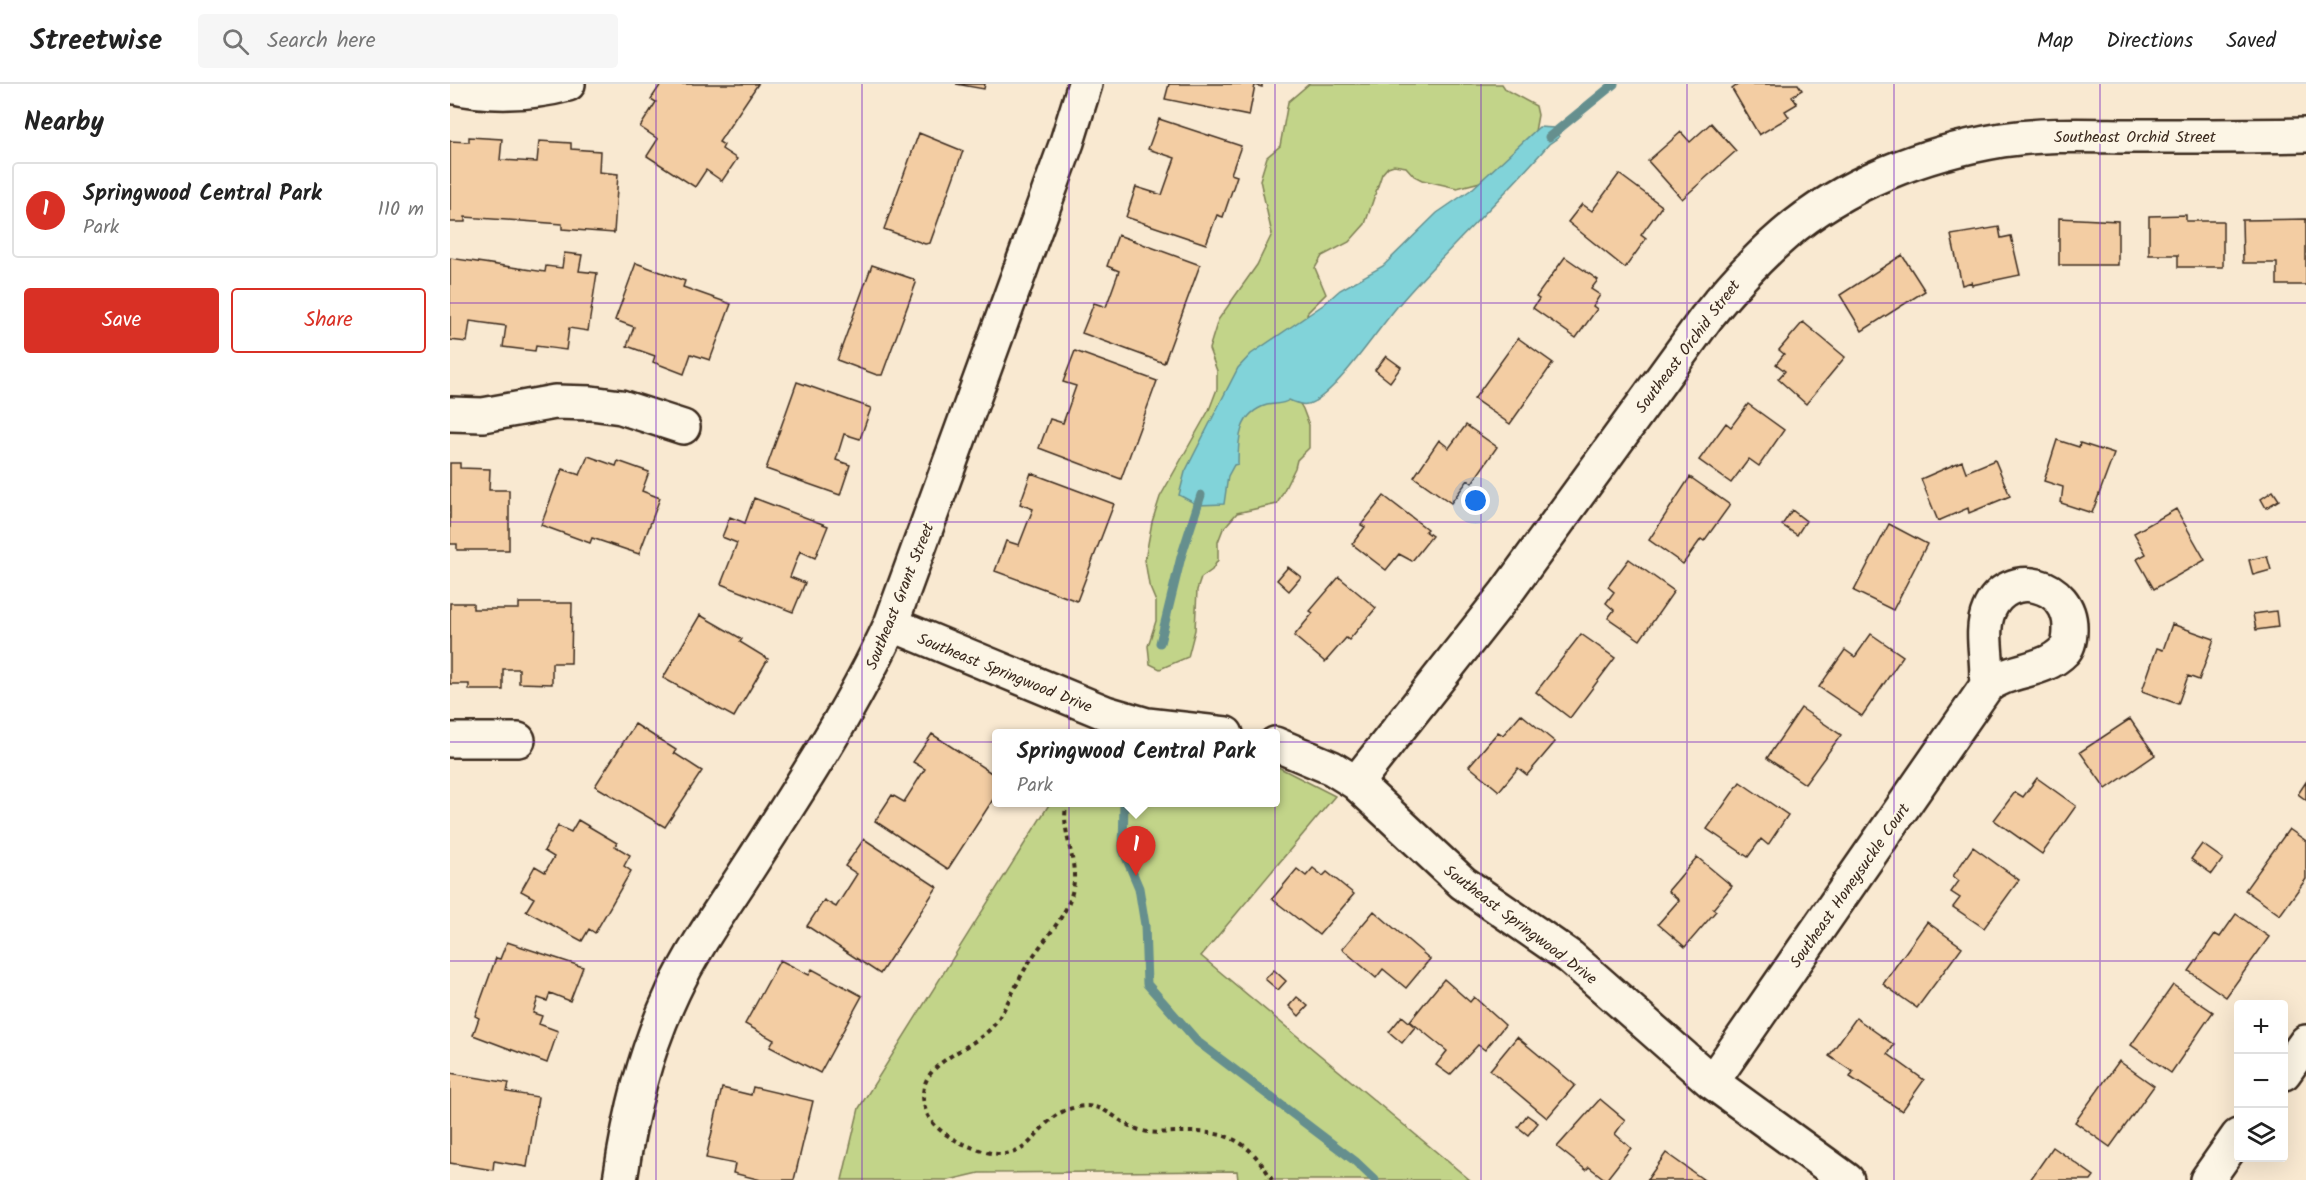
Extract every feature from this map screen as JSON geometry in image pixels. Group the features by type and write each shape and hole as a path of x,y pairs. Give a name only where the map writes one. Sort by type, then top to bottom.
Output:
{"street":[{"path":"450,86 510,91 546,90 568,84"},
{"name":"Southeast Grant Street","path":"620,1180 630,1116 648,1055 673,992 708,929 829,743 867,677 891,624 1067,142 1085,84"},
{"name":"Southeast Orchid Street","path":"1356,783 1506,593 1742,274 1785,234 1834,200 1890,171 1947,151 2003,140 2060,136 2306,135"},
{"path":"450,414 483,415 555,402 591,403 621,407 683,427"},
{"name":"Southeast Springwood Drive","path":"891,624 1106,712 1147,725 1182,729"},
{"name":"Southeast Honeysuckle Court","path":"1712,1082 1986,687"},
{"path":"450,740 518,740"},
{"name":"Southeast Springwood Drive","path":"1280,746 1332,768 1356,783 1463,883 1570,957 1712,1082 1847,1180"},
{"path":"2288,1066 2306,1042"},
{"path":"2207,1180 2234,1142"}],"path":[{"path":"1066,807 1065,822 1073,865 1072,892 1060,918 1025,968 991,1030 945,1060 931,1073 923,1094 927,1116 952,1138 979,1152 1002,1158 1027,1149 1054,1117 1064,1111 1094,1106 1111,1112 1129,1126 1143,1132 1206,1131 1224,1134 1250,1150 1272,1180"}],"green space":[{"path":"1309,84 1502,84 1506,90 1536,106 1538,115 1534,137 1484,181 1457,188 1422,180 1414,176 1406,167 1394,165 1388,167 1382,174 1365,224 1349,242 1322,256 1315,268 1326,294 1308,312 1304,324 1295,395 1309,425 1309,448 1297,460 1277,504 1237,513 1223,529 1218,542 1218,560 1212,570 1201,578 1197,590 1195,630 1188,657 1160,669 1150,664 1148,646 1156,621 1156,602 1149,585 1145,560 1152,522 1160,497 1209,410 1217,389 1217,371 1209,349 1218,320 1257,265 1272,234 1260,180 1267,157 1280,146 1288,102"},
{"path":"1280,768 1335,796 1201,956 1470,1180 1238,1180 1237,1171 979,1173 949,1180 842,1180 859,1108 1047,807 1280,807"}],"water":[{"path":"1539,127 1554,128 1559,137 1549,144 1420,281 1326,393 1312,403 1302,404 1289,400 1267,405 1251,414 1242,428 1238,464 1234,465 1228,476 1224,504 1198,505 1179,495 1185,472 1220,403 1238,368 1251,354 1323,305 1340,290 1383,266 1437,213 1472,189"}],"building":[{"path":"661,84 758,84 719,142 724,145 722,149 737,159 722,181 706,170 695,187 647,156 658,139 640,127 656,102 651,99"},
{"path":"956,84 985,84 984,89"},
{"path":"1169,84 1262,84 1262,87 1255,85 1249,116 1165,99"},
{"path":"1739,84 1798,84 1802,90 1792,96 1797,104 1785,111 1789,117 1759,135 1732,89"},
{"path":"1159,119 1241,146 1231,174 1237,176 1223,217 1217,215 1206,244 1126,217 1136,187 1162,195 1175,158 1148,149"},
{"path":"1711,123 1736,151 1682,199 1648,161 1681,132 1690,142"},
{"path":"919,133 963,151 930,243 925,244 884,229"},
{"path":"469,137 502,139 500,160 537,162 539,141 571,143 571,149 600,151 599,172 618,174 614,233 562,229 562,224 465,217 465,222 450,222 450,141 469,142"},
{"path":"1619,174 1662,206 1641,235 1646,239 1625,268 1568,222 1582,204 1592,211"},
{"path":"2186,215 2186,221 2223,221 2223,267 2178,267 2178,255 2149,255 2149,216"},
{"path":"2059,218 2118,221 2118,265 2059,265"},
{"path":"2306,219 2306,285 2277,285 2277,263 2243,263 2242,220"},
{"path":"1999,227 2001,238 2011,236 2020,275 1962,285 1951,235"},
{"path":"1118,235 1200,265 1164,363 1082,333 1094,303 1106,307 1119,271 1107,266"},
{"path":"564,253 582,255 579,271 597,273 588,331 569,328 566,350 536,346 535,351 503,347 506,326 470,321 467,342 450,340 450,258 545,272 546,266 562,268"},
{"path":"1902,255 1925,291 1862,331 1840,295"},
{"path":"1565,257 1598,280 1591,289 1600,295 1593,306 1597,309 1576,338 1533,308 1539,299 1536,297"},
{"path":"636,263 685,281 683,287 731,304 710,360 691,354 684,374 653,362 655,356 627,346 634,327 615,320"},
{"path":"872,265 913,279 916,283 882,375 837,360"},
{"path":"1803,322 1845,357 1806,404 1778,379 1785,371 1776,364 1784,354 1779,350"},
{"path":"1518,338 1553,363 1510,424 1474,399"},
{"path":"1075,351 1157,381 1121,479 1039,448 1050,419 1063,423 1076,386 1063,382"},
{"path":"1386,356 1401,367 1390,382 1375,370"},
{"path":"797,382 871,408 860,439 844,434 836,460 850,465 840,495 766,469"},
{"path":"1748,404 1784,430 1759,466 1749,459 1731,483 1699,460 1726,423 1731,427"},
{"path":"1466,425 1497,447 1472,483 1468,480 1451,503 1414,477 1439,440 1449,448"},
{"path":"2057,440 2079,447 2080,443 2114,454 2092,513 2061,503 2063,487 2044,481"},
{"path":"588,456 616,466 618,461 649,472 642,491 660,498 639,554 592,538 590,543 541,525 562,469 580,475"},
{"path":"1995,460 2010,496 1969,513 1968,508 1938,521 1921,479 1962,461 1966,472"},
{"path":"450,463 460,463 460,468 490,469 489,490 509,490 509,550 457,550 457,544 450,544"},
{"path":"1031,473 1114,504 1077,601 995,571 1006,541 1019,545 1033,509 1020,504"},
{"path":"1690,477 1730,505 1704,541 1701,539 1683,564 1649,540"},
{"path":"2273,491 2279,500 2266,508 2261,499"},
{"path":"1384,496 1427,529 1425,531 1432,536 1412,561 1399,554 1386,570 1352,544 1365,527 1361,525"},
{"path":"754,498 828,526 815,558 800,551 790,577 805,583 793,612 721,584 737,543 722,537 730,517 745,523"},
{"path":"2176,509 2205,560 2154,589 2137,559 2146,554 2134,533"},
{"path":"1792,510 1806,521 1797,535 1782,525"},
{"path":"1889,524 1927,544 1893,610 1854,591"},
{"path":"2267,556 2271,570 2253,575 2249,560"},
{"path":"1629,559 1674,591 1640,640 1608,618 1614,610 1606,603 1614,592 1608,587"},
{"path":"1288,567 1301,577 1289,591 1277,580"},
{"path":"1339,577 1376,608 1349,640 1346,638 1325,662 1294,636 1313,613 1310,611"},
{"path":"450,603 473,603 473,609 519,609 519,603 572,603 571,663 552,663 552,684 519,683 519,669 503,669 503,690 469,690 469,684 450,684"},
{"path":"2276,611 2278,627 2256,630 2253,614"},
{"path":"700,615 742,639 740,642 768,659 734,717 663,678"},
{"path":"2172,624 2214,639 2199,680 2188,676 2178,704 2142,691 2157,648 2163,650"},
{"path":"1581,634 1615,658 1570,718 1536,692"},
{"path":"1871,634 1903,656 1862,716 1819,687 1845,650 1855,657"},
{"path":"1801,708 1841,735 1805,784 1767,758"},
{"path":"1521,714 1555,742 1527,775 1518,768 1499,791 1469,766 1498,732 1503,735"},
{"path":"2130,719 2155,755 2106,789 2080,752"},
{"path":"635,724 676,750 674,753 702,771 665,827 595,786"},
{"path":"932,734 992,773 992,801 948,869 875,821 892,795 904,802 925,769 913,762"},
{"path":"2037,778 2076,806 2042,854 1994,820 2015,792 2023,797"},
{"path":"1740,782 1788,815 1768,845 1761,839 1748,857 1707,829"},
{"path":"2306,782 2306,800 2298,794"},
{"path":"578,820 617,843 615,846 630,855 624,866 631,871 595,933 589,929 582,941 526,911 534,898 521,891 535,866 545,872 554,857 544,851 558,826 571,832"},
{"path":"2289,829 2306,841 2306,879 2280,915 2245,890"},
{"path":"864,839 937,887 880,974 807,926 824,900 836,907 857,874 845,866"},
{"path":"2202,844 2223,859 2212,874 2191,859"},
{"path":"1973,847 2019,880 1984,928 1953,907 1960,898 1951,892 1959,881 1953,876"},
{"path":"1697,857 1732,886 1713,909 1716,911 1685,947 1658,924 1679,900 1668,891"},
{"path":"1313,868 1323,876 1327,872 1354,894 1319,935 1272,899 1297,869 1306,876"},
{"path":"1374,911 1430,959 1406,988 1383,969 1376,978 1342,949"},
{"path":"2236,914 2269,937 2226,997 2189,971 2215,934 2220,937"},
{"path":"1927,922 1962,947 1917,1008 1883,984"},
{"path":"507,942 583,967 570,1001 550,993 547,1001 538,998 533,1013 542,1016 539,1024 558,1031 547,1063 473,1035 479,1018 475,1016 496,958 500,959"},
{"path":"780,960 809,975 812,969 862,996 820,1073 770,1047 774,1040 745,1024"},
{"path":"1274,970 1286,981 1278,990 1265,979"},
{"path":"1444,979 1470,1002 1474,997 1505,1025 1485,1050 1478,1045 1450,1075 1436,1065 1447,1051 1410,1021"},
{"path":"2173,985 2213,1012 2171,1073 2131,1045"},
{"path":"1297,997 1308,1006 1299,1016 1289,1006"},
{"path":"1402,1016 1415,1027 1402,1043 1389,1032"},
{"path":"1856,1018 1894,1045 1888,1054 1924,1080 1902,1111 1850,1077 1853,1072 1829,1056"},
{"path":"1517,1037 1575,1085 1547,1118 1490,1070"},
{"path":"2119,1061 2154,1086 2110,1147 2075,1122"},
{"path":"450,1073 509,1083 507,1092 538,1097 527,1167 494,1161 493,1170 450,1163"},
{"path":"753,1087 813,1101 794,1180 761,1180 733,1173 735,1164 706,1158 722,1088 751,1095"},
{"path":"1600,1099 1625,1120 1615,1134 1631,1148 1606,1180 1589,1167 1586,1170 1557,1147"},
{"path":"1527,1115 1538,1123 1528,1135 1518,1127"},
{"path":"2053,1147 2094,1176 2091,1180 2030,1180"},
{"path":"1666,1153 1704,1180 1647,1180"}],"waterway":[{"path":"1549,137 1614,84"},
{"path":"1160,643 1181,557 1201,495"},
{"path":"1124,807 1123,850 1139,888 1145,925 1147,984 1198,1042 1355,1161 1375,1180"}],"place":[{"name":"Springwood Central Park","path":"1136,876"}]}
